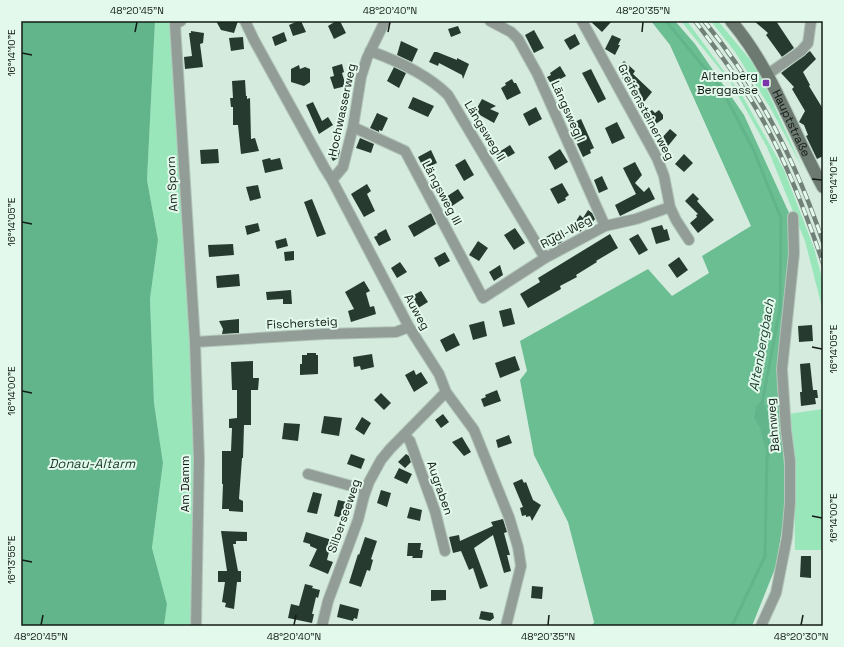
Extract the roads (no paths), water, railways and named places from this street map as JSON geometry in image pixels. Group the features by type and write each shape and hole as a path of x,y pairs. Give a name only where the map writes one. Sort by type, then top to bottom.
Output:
{"main road":[{"name":"Hauptstraße","path":"731,21 751,47 768,74 808,161 823,187"}],"street":[{"name":"Auweg","path":"245,21 332,180 409,327 439,374 446,392 474,430 509,517 518,547 521,566 506,626"},
{"name":"Hochwasserweg","path":"332,180 344,166 353,127 361,77 370,51 385,21"},
{"name":"Längsweg I","path":"490,21 511,32 522,46 537,73 605,226"},
{"name":"Greifensteinerweg","path":"582,21 657,158 664,176 670,207 676,220 689,240"},
{"path":"768,74 801,51 808,43 811,21"},
{"name":"Am Sporn","path":"178,22 195,342"},
{"name":"Längsweg II","path":"370,51 388,57 426,77 448,95 545,258"},
{"name":"Längsweg III","path":"353,127 405,151 483,298"},
{"name":"Rydl-Weg","path":"483,298 545,258 605,226 636,219 670,207"},
{"name":"Bahnweg","path":"761,626 776,593 787,537 790,503 790,461 786,430 782,369 794,254 793,217"},
{"name":"Fischersteig","path":"195,342 324,334 396,332 409,327"},
{"name":"Am Damm","path":"195,342 199,459 196,626"},
{"name":"Silberseeweg","path":"322,626 328,601 358,520 366,490 381,460 446,392"},
{"name":"Augraben","path":"404,435 410,441 435,511 445,551"},
{"path":"308,474 366,490"}],"water":[{"name":"Donau-Altarm","path":"21,21 155,21 147,180 158,240 150,299 154,403 163,463 152,548 167,604 164,626 21,626"},
{"path":"762,401 769,414 772,450 768,459 760,428 754,418 756,406"}],"waterway":[{"name":"Altenbergbach","path":"666,21 721,88 753,149 781,218 780,308 762,404"},
{"name":"Altenbergbach","path":"732,626 765,556 767,455"}],"railway":[{"path":"695,21 741,84 774,141 797,192 823,263"},
{"path":"704,21 742,72 774,126 801,183 823,242"}],"place":[{"name":"Altenberg Berggasse","path":"766,83"}]}
